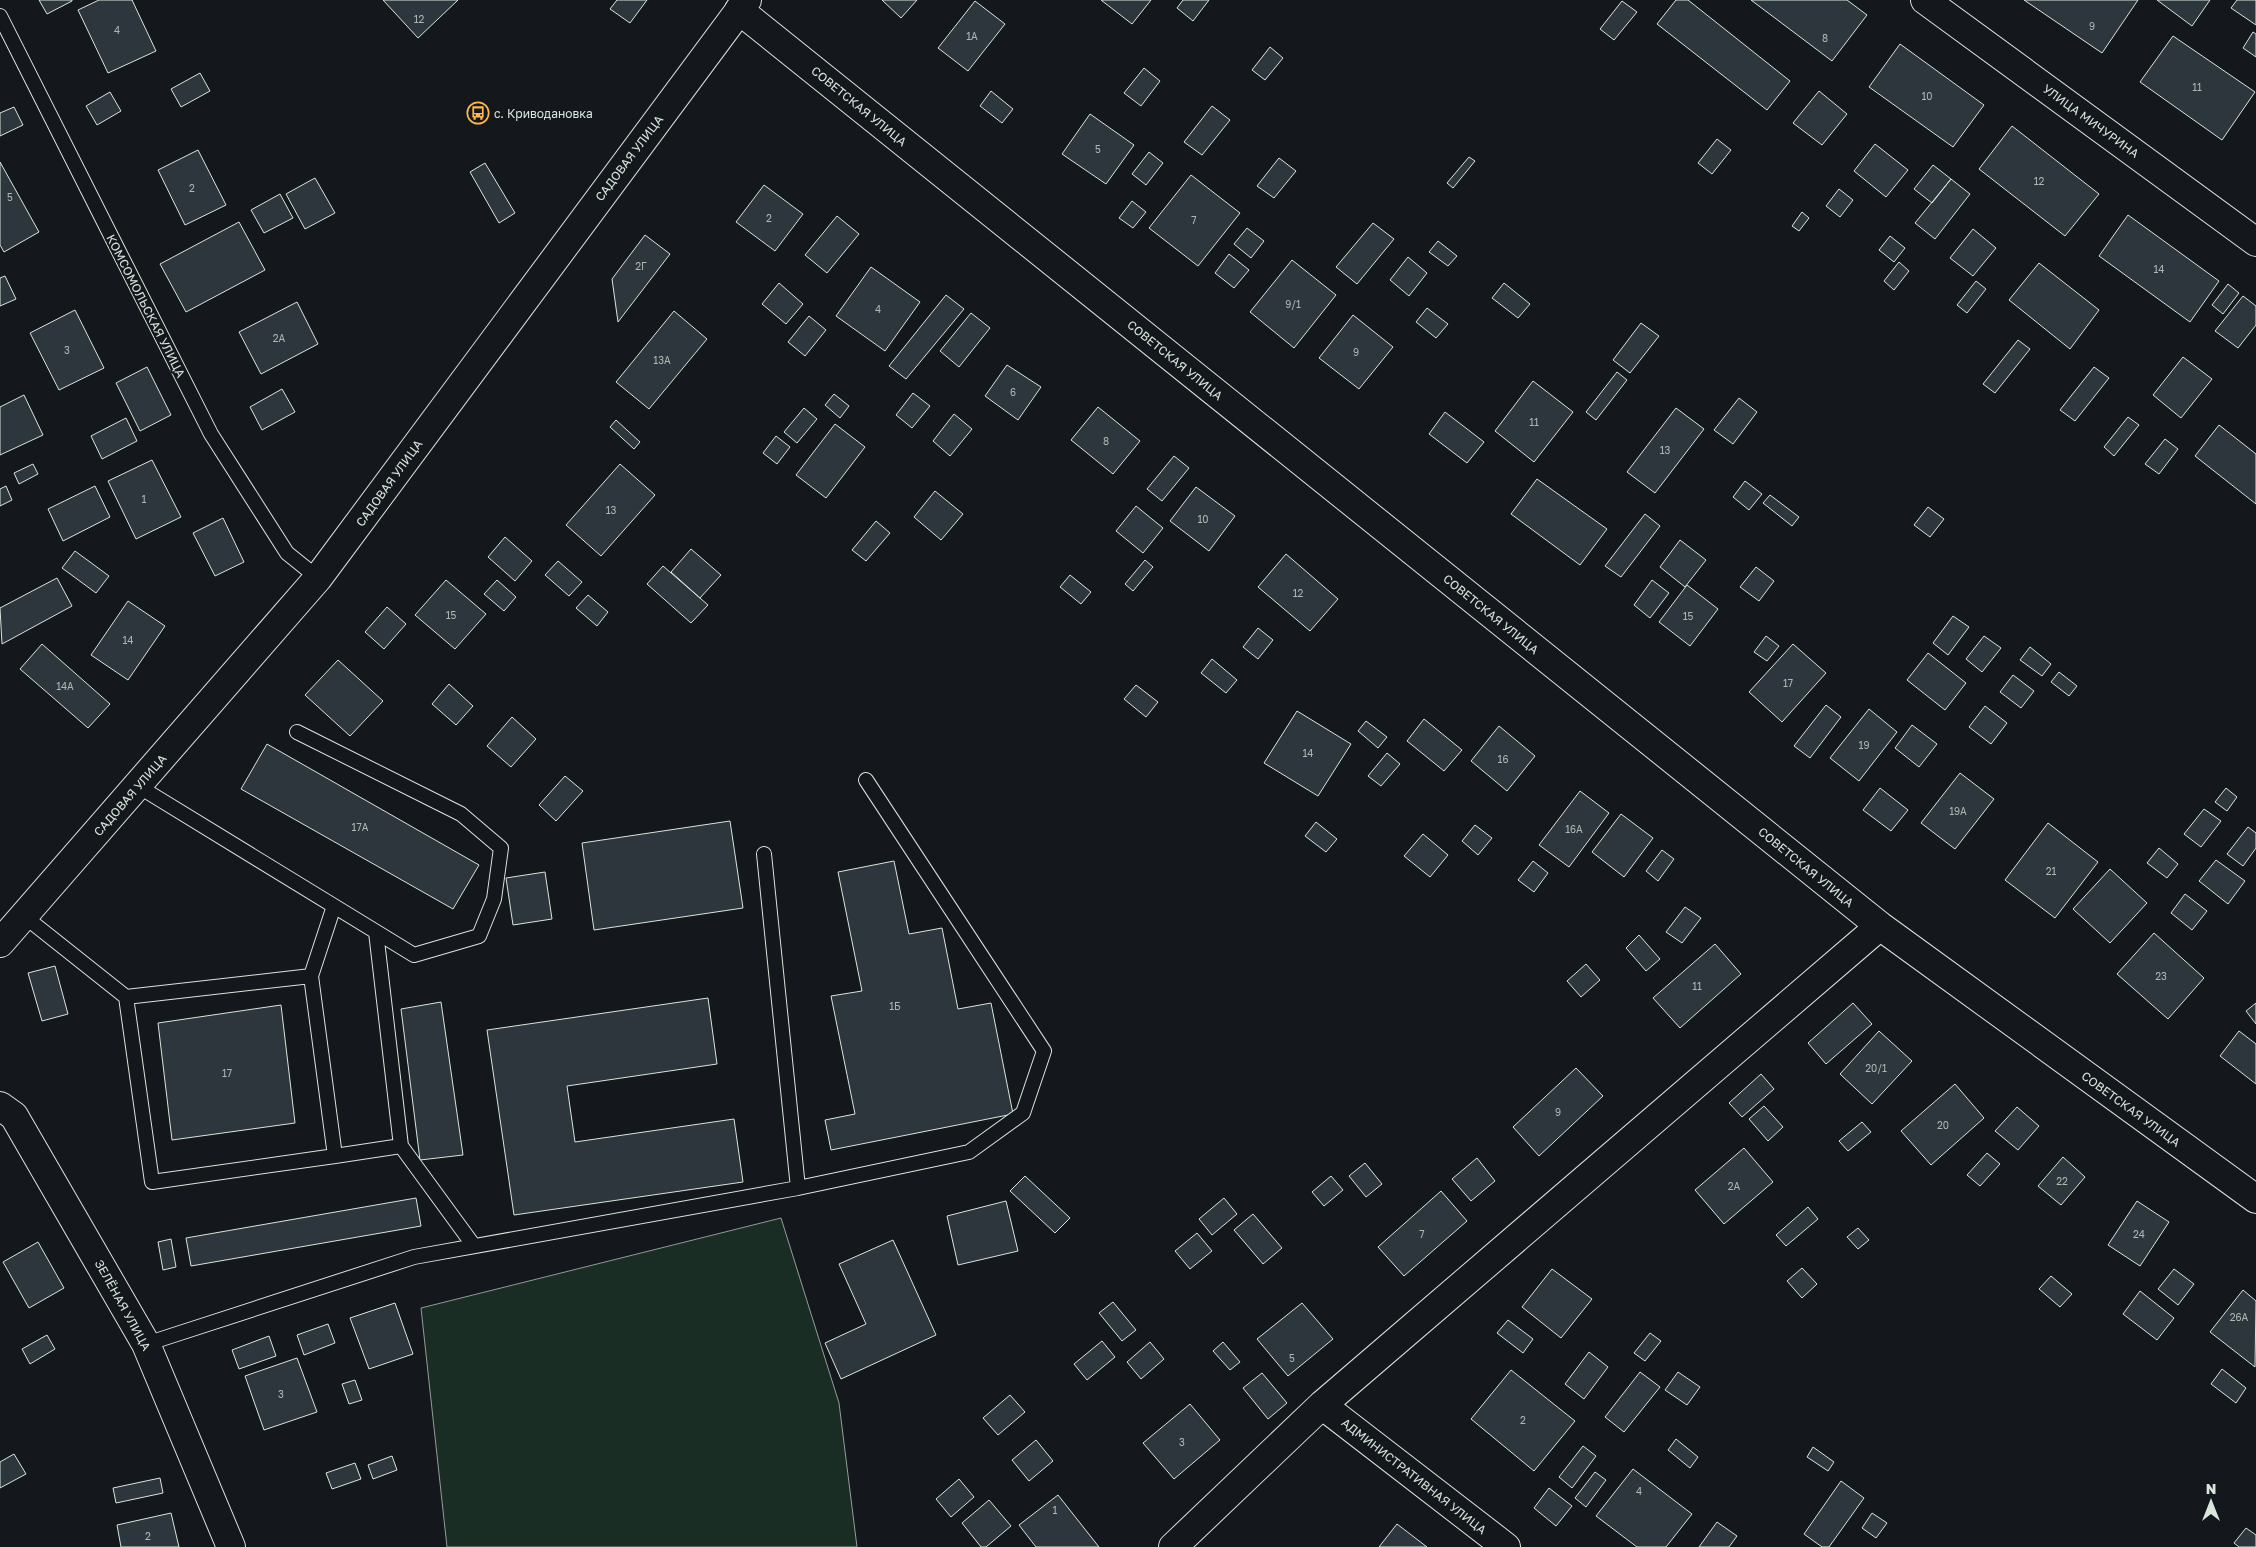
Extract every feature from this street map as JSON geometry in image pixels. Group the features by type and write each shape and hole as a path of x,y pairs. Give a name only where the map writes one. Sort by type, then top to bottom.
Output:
{"street":[{"name":"УЛИЦА МИЧУРИНА","path":"1925,0 2256,242"},
{"name":"САДОВАЯ УЛИЦА","path":"0,942 318,578 743,5"},
{"name":"СОВЕТСКАЯ УЛИЦА","path":"743,5 1880,926 2256,1199"},
{"path":"1174,1547 1322,1405 1880,926"},
{"name":"ЗЕЛЁНАЯ УЛИЦА","path":"0,1106 14,1116 146,1344 231,1547"},
{"name":"АДМИНИСТРАТИВНАЯ УЛИЦА","path":"1322,1405 1506,1547"}],"lane":[{"name":"КОМСОМОЛЬСКАЯ УЛИЦА","path":"0,16 211,434 287,553 318,578"},
{"path":"138,786 414,955 479,936 494,899 501,848 461,814 297,732"},
{"path":"146,1344 414,1257 798,1188 969,1152 1023,1113 1044,1051 866,780"},
{"path":"764,854 798,1188"},
{"path":"334,906 310,976 334,1156"},
{"path":"24,916 126,998 152,1182 401,1146"},
{"path":"376,932 401,1146 474,1246"},
{"path":"126,998 310,976"}],"green space":[{"path":"781,1218 839,1403 857,1547 447,1547 421,1308"}],"building":[{"path":"39,0 72,0 72,1 47,14"},
{"path":"99,0 132,0 156,51 108,73 78,10"},
{"path":"383,0 458,0 418,38"},
{"path":"617,0 647,0 630,23 610,9"},
{"path":"882,0 917,0 901,18"},
{"path":"1101,0 1151,0 1132,24"},
{"path":"1183,0 1209,0 1193,21 1177,8"},
{"path":"1676,0 1688,0 1790,81 1767,110 1657,24"},
{"path":"1751,0 1847,0 1867,15 1832,61"},
{"path":"2024,0 2138,0 2102,53"},
{"path":"2157,0 2210,0 2192,26"},
{"path":"2237,0 2256,0 2256,25 2231,8"},
{"path":"975,1 1005,24 968,71 938,48"},
{"path":"1622,1 1637,12 1614,40 1600,29"},
{"path":"2253,32 2256,34 2256,57 2243,48"},
{"path":"2173,36 2255,92 2222,140 2140,82"},
{"path":"1900,44 1984,105 1953,147 1869,87"},
{"path":"1270,47 1283,58 1265,80 1252,70"},
{"path":"1144,68 1160,81 1141,106 1124,93"},
{"path":"200,73 210,91 181,107 171,89"},
{"path":"991,91 1013,109 1002,123 980,106"},
{"path":"1819,91 1847,114 1822,145 1793,123"},
{"path":"110,92 121,111 97,125 86,106"},
{"path":"1212,106 1230,120 1202,155 1184,142"},
{"path":"14,107 23,125 0,136 0,113"},
{"path":"1090,114 1134,145 1106,184 1062,154"},
{"path":"2012,126 2099,194 2065,236 1979,169"},
{"path":"1717,139 1731,150 1712,174 1698,163"},
{"path":"1875,144 1908,170 1886,197 1854,171"},
{"path":"198,150 226,205 185,225 158,170"},
{"path":"1149,152 1163,163 1146,185 1132,174"},
{"path":"1469,157 1475,161 1453,188 1447,183"},
{"path":"1279,158 1296,171 1274,198 1257,186"},
{"path":"0,162 39,232 4,252 0,245"},
{"path":"485,163 515,213 499,223 470,172"},
{"path":"1933,165 1951,179 1932,203 1914,189"},
{"path":"1191,175 1240,213 1198,266 1149,228"},
{"path":"315,178 335,213 305,229 286,194"},
{"path":"1951,179 1970,194 1935,239 1915,223"},
{"path":"764,185 803,214 775,251 736,222"},
{"path":"1839,189 1853,200 1840,217 1826,206"},
{"path":"280,194 293,218 264,233 251,210"},
{"path":"1132,201 1146,212 1133,228 1119,218"},
{"path":"1802,212 1809,218 1799,231 1792,226"},
{"path":"2128,215 2219,281 2190,322 2099,256"},
{"path":"837,216 859,234 827,273 805,255"},
{"path":"239,222 265,270 186,312 160,264"},
{"path":"1373,223 1394,239 1357,284 1336,267"},
{"path":"1247,228 1264,241 1251,258 1234,244"},
{"path":"1973,229 1996,248 1973,276 1950,258"},
{"path":"645,235 670,254 618,322 612,279"},
{"path":"1890,236 1905,248 1894,262 1879,250"},
{"path":"1438,241 1457,256 1448,266 1429,252"},
{"path":"1229,254 1249,270 1234,288 1215,273"},
{"path":"1408,257 1427,273 1409,296 1390,280"},
{"path":"1292,260 1336,295 1294,348 1250,312"},
{"path":"1899,262 1909,271 1894,290 1884,281"},
{"path":"2039,263 2099,310 2070,349 2009,300"},
{"path":"871,267 920,302 885,351 836,316"},
{"path":"5,276 16,299 0,306 0,278"},
{"path":"1976,281 1986,289 1967,313 1957,305"},
{"path":"779,283 803,304 786,324 762,304"},
{"path":"1504,283 1530,304 1518,318 1492,298"},
{"path":"2228,284 2239,293 2223,314 2212,305"},
{"path":"946,295 964,309 906,379 889,366"},
{"path":"2243,296 2256,306 2256,325 2238,348 2215,331"},
{"path":"297,302 318,344 261,374 239,332"},
{"path":"1427,308 1448,324 1436,338 1416,322"},
{"path":"75,310 104,368 59,390 30,333"},
{"path":"674,311 707,339 649,409 616,382"},
{"path":"971,313 990,328 959,367 940,351"},
{"path":"1353,315 1393,347 1359,389 1319,358"},
{"path":"809,316 826,330 805,356 788,342"},
{"path":"1641,323 1659,336 1630,373 1613,360"},
{"path":"2018,340 2030,349 1995,393 1983,384"},
{"path":"2183,357 2212,379 2181,418 2153,395"},
{"path":"1007,365 1041,387 1018,420 985,396"},
{"path":"147,367 171,415 140,431 116,383"},
{"path":"2094,367 2109,378 2075,421 2060,410"},
{"path":"1617,372 1627,380 1596,420 1586,412"},
{"path":"1533,381 1573,412 1534,462 1495,431"},
{"path":"282,389 295,412 262,430 250,407"},
{"path":"913,393 930,406 912,428 896,415"},
{"path":"834,394 849,406 840,418 825,405"},
{"path":"24,395 43,435 0,455 0,407"},
{"path":"1739,398 1757,412 1733,444 1714,430"},
{"path":"1098,407 1140,441 1113,474 1071,440"},
{"path":"804,408 817,419 797,443 784,432"},
{"path":"1676,408 1704,429 1655,493 1627,472"},
{"path":"1445,412 1484,442 1467,463 1429,434"},
{"path":"954,414 972,429 950,456 933,441"},
{"path":"2128,417 2139,425 2114,456 2104,447"},
{"path":"126,418 137,441 102,459 91,436"},
{"path":"616,420 640,442 634,449 610,427"},
{"path":"835,424 865,447 826,498 796,475"},
{"path":"2219,425 2256,454 2256,504 2195,456"},
{"path":"776,436 790,447 777,464 763,453"},
{"path":"2165,439 2178,449 2159,474 2145,464"},
{"path":"1174,456 1189,468 1162,501 1147,489"},
{"path":"152,460 181,517 136,539 108,481"},
{"path":"33,464 38,474 19,484 14,473"},
{"path":"620,464 655,495 601,556 566,525"},
{"path":"1537,479 1607,529 1580,565 1511,514"},
{"path":"1745,481 1762,494 1749,510 1733,497"},
{"path":"6,486 12,500 0,506 0,489"},
{"path":"95,486 110,517 63,541 48,509"},
{"path":"1196,487 1235,516 1209,551 1170,521"},
{"path":"935,491 963,514 941,540 914,517"},
{"path":"1770,495 1799,517 1792,526 1763,503"},
{"path":"1136,506 1163,528 1143,553 1116,531"},
{"path":"1928,507 1944,519 1930,537 1914,525"},
{"path":"1645,514 1660,526 1621,577 1605,566"},
{"path":"223,518 244,562 215,576 193,533"},
{"path":"876,521 890,533 866,561 852,550"},
{"path":"505,537 532,561 515,581 488,557"},
{"path":"1680,540 1706,560 1685,587 1660,567"},
{"path":"691,549 721,575 700,598 671,572"},
{"path":"75,551 109,576 96,593 62,568"},
{"path":"1286,554 1338,599 1310,631 1258,587"},
{"path":"1145,560 1153,567 1133,591 1125,584"},
{"path":"558,561 582,582 569,596 545,575"},
{"path":"663,566 708,605 691,623 647,584"},
{"path":"1756,567 1774,581 1759,601 1740,587"},
{"path":"1070,575 1091,592 1081,604 1060,587"},
{"path":"57,578 72,606 2,644 0,608"},
{"path":"446,580 486,614 455,649 415,615"},
{"path":"497,580 516,597 504,611 484,594"},
{"path":"1652,580 1669,593 1650,618 1634,605"},
{"path":"1687,585 1718,609 1690,646 1659,622"},
{"path":"588,595 608,612 597,626 576,608"},
{"path":"128,601 165,626 128,680 91,655"},
{"path":"387,607 406,624 384,649 365,632"},
{"path":"1953,616 1969,627 1948,655 1933,643"},
{"path":"1258,628 1273,640 1258,659 1243,647"},
{"path":"1766,636 1779,646 1767,661 1754,652"},
{"path":"1984,636 2001,648 1982,672 1966,659"},
{"path":"42,644 110,704 88,728 20,669"},
{"path":"1793,644 1826,673 1782,722 1749,692"},
{"path":"2030,647 2051,664 2042,676 2020,660"},
{"path":"1928,653 1966,683 1945,710 1907,680"},
{"path":"1212,659 1237,680 1226,693 1201,673"},
{"path":"338,660 383,701 350,736 305,695"},
{"path":"2059,672 2077,686 2069,696 2051,682"},
{"path":"2013,675 2034,691 2021,708 2000,692"},
{"path":"449,684 473,706 456,725 432,704"},
{"path":"1136,685 1158,702 1146,717 1124,699"},
{"path":"1826,705 1841,717 1810,758 1794,746"},
{"path":"1985,706 2007,723 1991,744 1969,727"},
{"path":"1869,709 1897,732 1859,781 1830,758"},
{"path":"1297,711 1351,744 1318,796 1264,763"},
{"path":"512,717 536,739 511,767 487,746"},
{"path":"1424,719 1462,750 1444,771 1407,741"},
{"path":"1366,721 1387,737 1378,748 1358,731"},
{"path":"1912,725 1937,744 1919,767 1895,748"},
{"path":"1499,726 1535,756 1507,791 1471,761"},
{"path":"267,744 479,865 453,909 241,789"},
{"path":"1387,753 1400,764 1381,786 1368,776"},
{"path":"1960,773 1994,799 1955,849 1921,823"},
{"path":"565,776 583,791 556,821 539,805"},
{"path":"1880,788 1908,810 1891,831 1863,810"},
{"path":"2226,788 2237,797 2227,811 2215,802"},
{"path":"1580,791 1609,813 1569,867 1539,845"},
{"path":"2204,809 2221,821 2201,847 2184,834"},
{"path":"1621,814 1653,838 1624,877 1592,852"},
{"path":"730,821 743,908 594,930 582,843"},
{"path":"1316,822 1337,839 1326,852 1305,836"},
{"path":"2048,823 2098,862 2055,918 2005,880"},
{"path":"1475,825 1492,838 1478,855 1462,841"},
{"path":"2248,827 2256,833 2256,848 2243,866 2227,854"},
{"path":"1423,834 1448,855 1430,877 1404,856"},
{"path":"2159,848 2178,864 2167,878 2147,863"},
{"path":"1662,850 1674,859 1658,881 1646,871"},
{"path":"2216,860 2245,881 2228,904 2199,881"},
{"path":"894,861 909,934 942,928 958,1009 991,1003 1013,1114 831,1150 825,1120 855,1114 831,996 862,991 838,872"},
{"path":"1533,861 1548,873 1534,892 1518,880"},
{"path":"2110,869 2147,903 2110,943 2073,909"},
{"path":"545,872 552,919 513,925 506,878"},
{"path":"2185,894 2207,911 2192,930 2171,913"},
{"path":"1685,907 1701,918 1682,943 1666,932"},
{"path":"2154,933 2204,978 2168,1019 2117,974"},
{"path":"1639,935 1660,959 1646,971 1626,948"},
{"path":"1715,944 1741,974 1680,1028 1653,998"},
{"path":"1586,964 1600,980 1581,997 1567,981"},
{"path":"55,966 68,1014 42,1021 28,973"},
{"path":"708,998 717,1064 567,1086 575,1142 734,1119 743,1182 514,1215 487,1030"},
{"path":"441,1002 463,1155 420,1160 401,1009"},
{"path":"1853,1003 1872,1024 1826,1064 1808,1043"},
{"path":"2256,1003 2256,1024 2246,1011"},
{"path":"281,1005 295,1123 172,1140 158,1023"},
{"path":"1879,1031 1912,1061 1872,1104 1840,1074"},
{"path":"2239,1031 2256,1044 2256,1084 2220,1056"},
{"path":"1576,1068 1603,1096 1539,1156 1513,1127"},
{"path":"1761,1074 1774,1089 1742,1117 1729,1103"},
{"path":"1955,1084 1984,1118 1931,1165 1901,1131"},
{"path":"1764,1106 1783,1127 1768,1141 1749,1119"},
{"path":"2017,1107 2039,1126 2018,1150 1995,1131"},
{"path":"1862,1122 1871,1132 1848,1151 1839,1141"},
{"path":"1744,1148 1773,1182 1724,1224 1695,1190"},
{"path":"1987,1153 2000,1164 1980,1186 1967,1175"},
{"path":"2063,1157 2085,1177 2061,1205 2038,1186"},
{"path":"1477,1158 1495,1181 1471,1201 1452,1179"},
{"path":"1365,1163 1382,1184 1366,1197 1349,1176"},
{"path":"1025,1176 1070,1218 1055,1233 1010,1191"},
{"path":"1331,1176 1343,1190 1324,1206 1312,1192"},
{"path":"1441,1191 1467,1221 1404,1276 1378,1247"},
{"path":"416,1198 421,1226 191,1266 186,1238"},
{"path":"1224,1198 1237,1214 1212,1235 1199,1219"},
{"path":"1006,1201 1018,1251 958,1265 947,1216"},
{"path":"2137,1201 2169,1222 2140,1266 2108,1245"},
{"path":"1808,1207 1818,1219 1786,1246 1776,1235"},
{"path":"1253,1214 1282,1248 1263,1264 1234,1230"},
{"path":"1858,1228 1869,1240 1858,1249 1847,1237"},
{"path":"1197,1233 1212,1251 1190,1269 1175,1251"},
{"path":"171,1239 176,1267 163,1270 158,1242"},
{"path":"893,1240 936,1335 841,1379 825,1343 866,1324 839,1264"},
{"path":"38,1242 64,1288 29,1308 3,1262"},
{"path":"1802,1268 1817,1284 1802,1298 1787,1281"},
{"path":"1552,1269 1592,1299 1561,1338 1522,1307"},
{"path":"2174,1269 2194,1284 2178,1305 2158,1289"},
{"path":"2051,1276 2072,1294 2060,1307 2039,1289"},
{"path":"2243,1290 2256,1301 2255,1367 2210,1332"},
{"path":"2140,1291 2174,1318 2157,1340 2123,1314"},
{"path":"1113,1302 1136,1330 1122,1341 1099,1313"},
{"path":"395,1303 413,1354 369,1369 350,1318"},
{"path":"1302,1303 1333,1339 1288,1376 1257,1339"},
{"path":"1508,1320 1533,1339 1523,1353 1497,1333"},
{"path":"328,1324 335,1343 304,1355 297,1335"},
{"path":"1650,1333 1661,1341 1645,1361 1634,1353"},
{"path":"47,1335 55,1349 30,1364 22,1349"},
{"path":"269,1336 276,1356 239,1369 232,1350"},
{"path":"1102,1341 1115,1357 1087,1380 1074,1364"},
{"path":"1150,1342 1164,1359 1141,1379 1127,1362"},
{"path":"1223,1342 1240,1362 1230,1370 1213,1351"},
{"path":"1589,1352 1608,1367 1584,1399 1565,1384"},
{"path":"297,1358 317,1412 264,1430 245,1376"},
{"path":"2222,1369 2246,1388 2236,1403 2211,1384"},
{"path":"1511,1370 1575,1421 1534,1471 1471,1419"},
{"path":"1640,1372 1660,1387 1624,1432 1605,1417"},
{"path":"1678,1372 1700,1387 1687,1405 1665,1390"},
{"path":"1262,1373 1287,1403 1268,1419 1243,1388"},
{"path":"355,1380 362,1400 349,1404 342,1384"},
{"path":"1010,1395 1025,1412 998,1435 983,1418"},
{"path":"1190,1404 1220,1440 1174,1479 1143,1443"},
{"path":"1676,1439 1698,1457 1690,1468 1668,1450"},
{"path":"1036,1440 1053,1461 1029,1481 1012,1460"},
{"path":"1583,1446 1596,1456 1572,1488 1559,1477"},
{"path":"1813,1447 1834,1462 1828,1471 1807,1457"},
{"path":"14,1454 26,1474 0,1488 0,1462"},
{"path":"392,1456 397,1470 373,1479 368,1465"},
{"path":"355,1463 361,1479 332,1489 326,1473"},
{"path":"1633,1469 1692,1514 1666,1547 1637,1547 1596,1516"},
{"path":"1595,1472 1606,1480 1586,1507 1575,1498"},
{"path":"160,1478 163,1493 116,1503 113,1488"},
{"path":"959,1479 974,1497 951,1517 936,1499"},
{"path":"1841,1481 1864,1498 1829,1547 1822,1547 1804,1534"},
{"path":"1549,1488 1572,1506 1556,1526 1534,1508"},
{"path":"1058,1495 1099,1547 1036,1547 1019,1525"},
{"path":"989,1500 1011,1526 986,1547 981,1547 962,1523"},
{"path":"171,1513 179,1547 121,1547 117,1525"},
{"path":"1872,1513 1887,1523 1876,1538 1862,1528"},
{"path":"1717,1522 1737,1536 1729,1547 1699,1547"},
{"path":"1397,1524 1427,1547 1379,1547"},
{"path":"2246,1528 2256,1535 2256,1547 2239,1547 2234,1543"}],"place":[{"name":"с. Криводановка","path":"478,113"}]}
